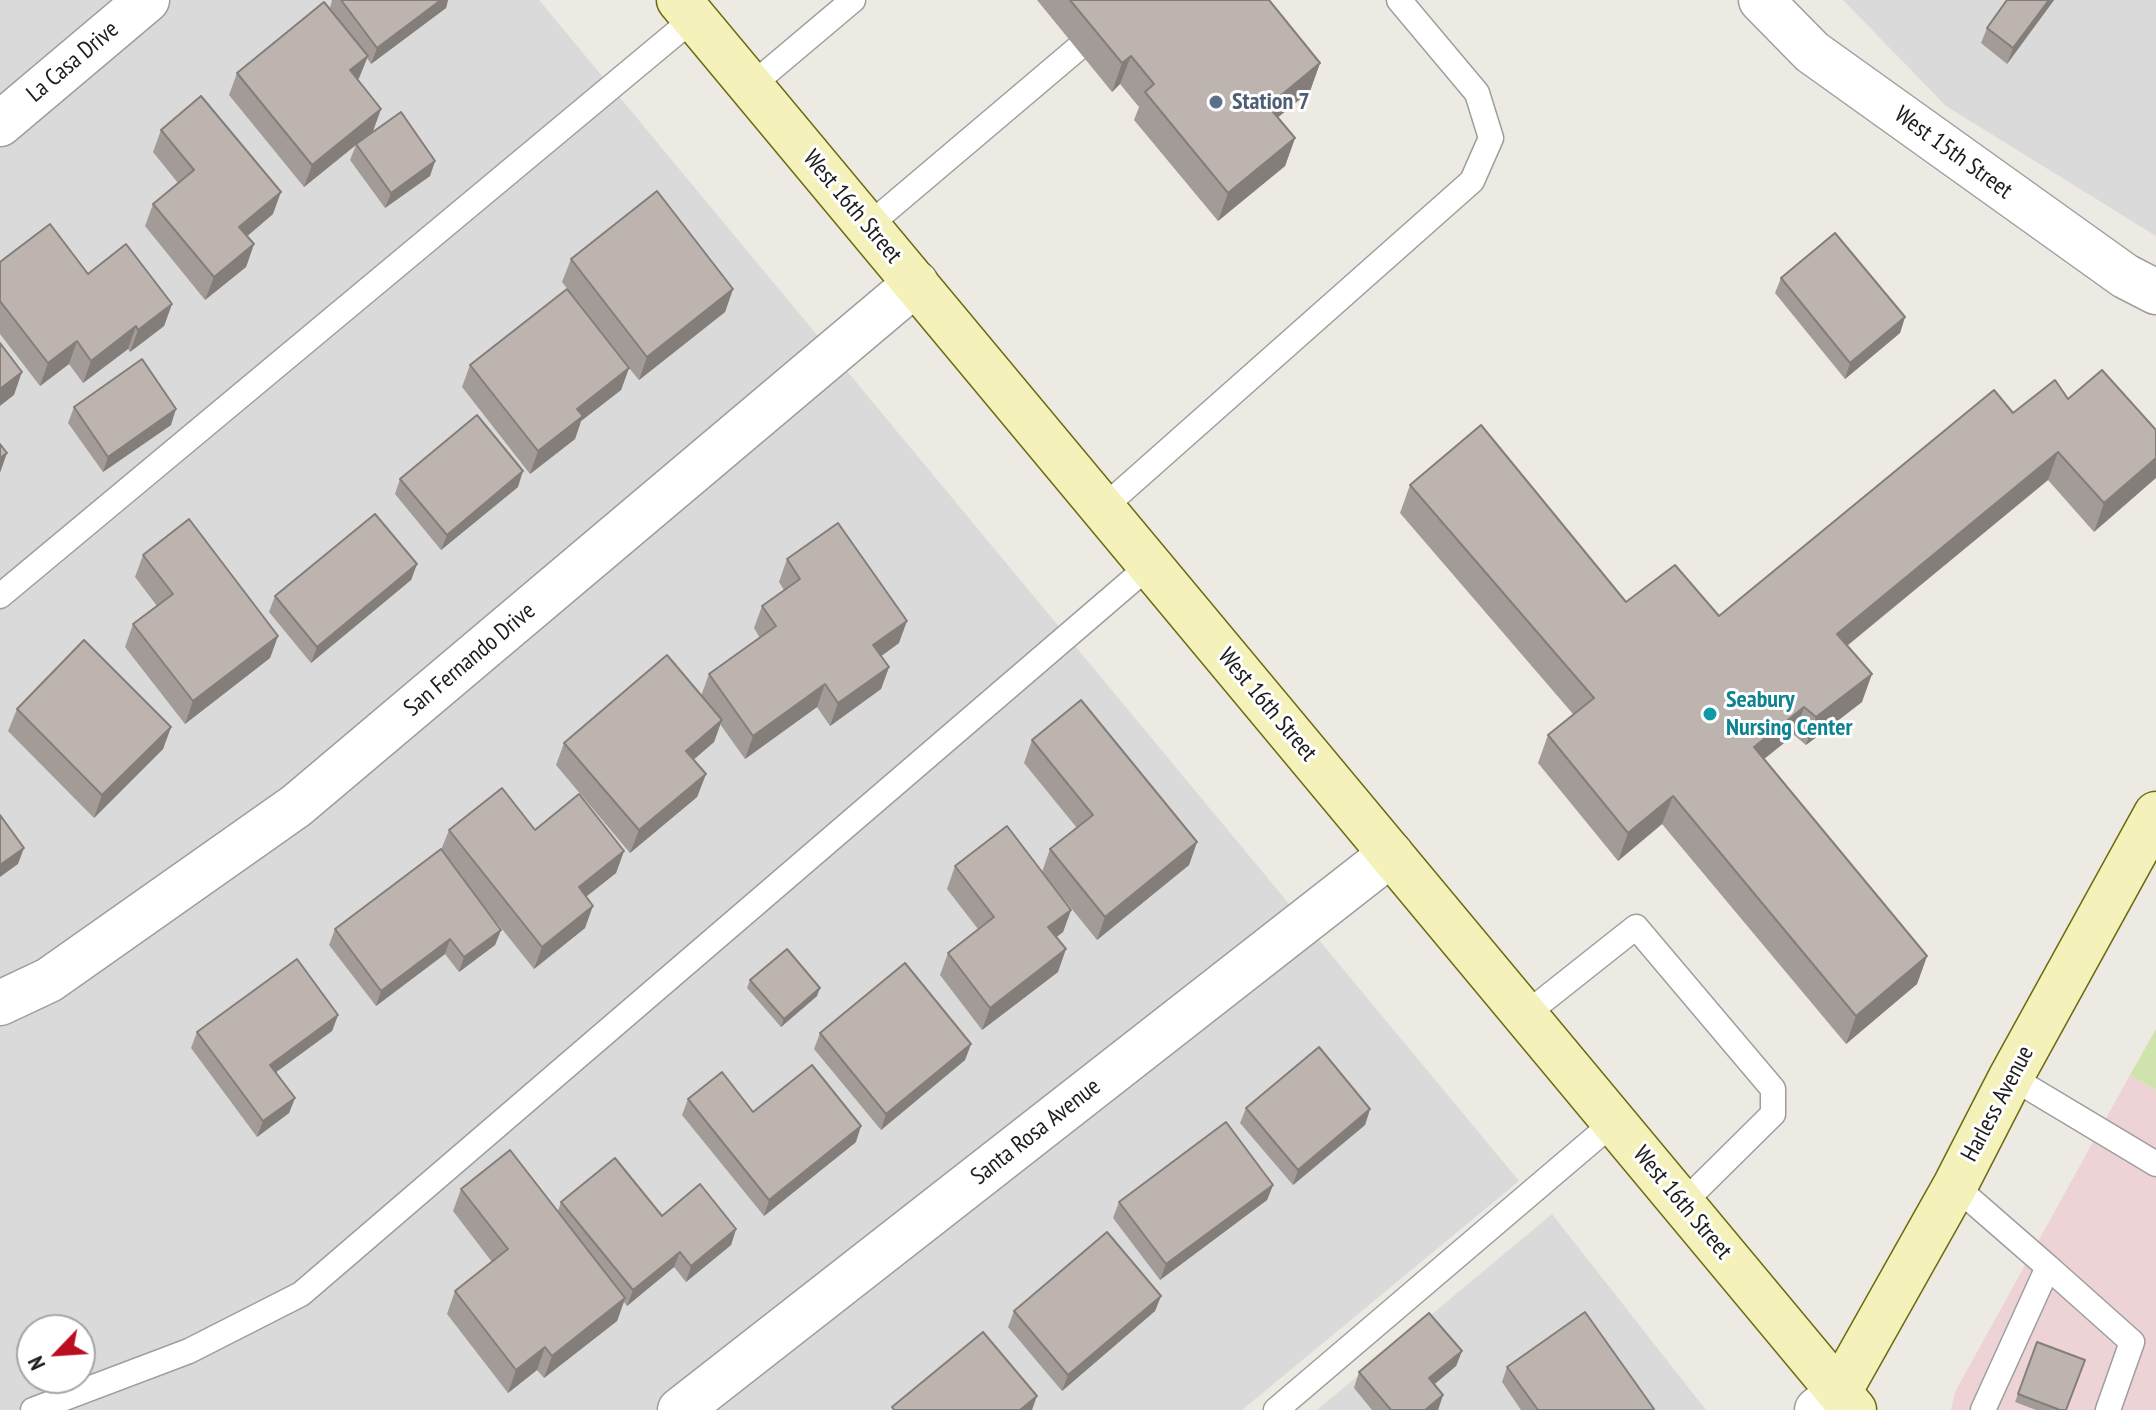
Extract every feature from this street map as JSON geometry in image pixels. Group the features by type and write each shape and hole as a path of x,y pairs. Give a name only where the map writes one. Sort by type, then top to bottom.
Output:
{"main road":[{"name":"West 16th Street","path":"687,9 1682,1204 1837,1404"},
{"name":"Harless Avenue","path":"1837,1404 2011,1077 2156,814"}],"street":[{"name":"La Casa Drive","path":"0,124 147,0"},
{"name":"West 15th Street","path":"1761,0 1812,52 2125,276 2156,292"},
{"name":"San Fernando Drive","path":"0,1003 49,980 296,806 916,283"},
{"name":"Santa Rosa Avenue","path":"680,1410 1391,854"}],"lane":[{"path":"751,86 853,0"},
{"path":"1103,508 1472,181 1491,138 1477,93 1399,0"},
{"path":"0,596 687,9"},
{"path":"868,226 1077,49"},
{"path":"33,1410 189,1351 301,1294 1150,565"},
{"path":"1525,1015 1636,927 1773,1089 1773,1114 1682,1204"},
{"path":"2011,1077 2156,1164"},
{"path":"1276,1410 1614,1122"},
{"path":"1955,1186 2132,1342 2108,1410"},
{"path":"1983,1410 2048,1267"}],"shaded area":[{"path":"0,0 539,0 1519,1181 1242,1410 0,1410"},
{"path":"1843,0 2156,0 2156,236 1946,106"},
{"path":"2130,1075 2156,1090 2156,1410 1951,1410 1955,1392"},
{"path":"1552,1214 1706,1410 1317,1410"}],"green space":[{"path":"2156,1029 2156,1090 2130,1075"}],"building":[{"path":"341,0 441,0 377,48"},
{"name":"Station 7","path":"1070,0 1269,0 1320,63 1268,106 1295,138 1228,193 1145,92 1154,84 1131,56 1122,63"},
{"path":"2007,0 2049,0 2013,48 1987,28"},
{"path":"324,2 368,56 350,70 381,109 312,165 237,73"},
{"path":"201,96 281,192 239,227 254,244 214,277 153,204 194,170 161,130"},
{"path":"401,112 435,161 391,193 356,144"},
{"path":"657,191 733,289 647,357 571,259"},
{"path":"50,224 88,274 126,244 172,304 138,330 136,326 91,361 77,341 48,363 0,301 0,262"},
{"path":"1835,233 1905,317 1850,363 1781,278"},
{"path":"567,289 629,368 577,409 583,416 538,451 470,365"},
{"path":"0,343 22,372 0,389"},
{"path":"142,359 176,409 108,457 74,407"},
{"name":"Seabury Nursing Center","path":"2102,370 2156,430 2156,458 2104,503 2058,452 1837,634 1872,674 1816,717 1804,707 1754,747 1927,956 1856,1016 1673,796 1628,833 1548,735 1594,698 1410,485 1481,425 1626,602 1675,565 1719,616 1994,390 2013,413 2055,380 2068,399"},
{"path":"477,415 523,471 447,535 400,479"},
{"path":"0,444 7,453 0,458"},
{"path":"375,514 417,564 317,647 275,596"},
{"path":"189,519 278,636 193,701 133,624 173,594 143,555"},
{"path":"838,523 907,621 873,645 889,667 838,703 825,684 753,736 709,674 776,626 762,606 800,579 787,559"},
{"path":"84,640 171,727 102,795 17,709"},
{"path":"667,655 722,720 686,751 706,774 639,830 564,743"},
{"path":"1081,700 1197,842 1105,917 1050,849 1093,815 1032,740"},
{"path":"502,788 535,830 579,794 624,851 579,887 593,906 542,947 449,830"},
{"path":"0,815 24,848 0,865"},
{"path":"1007,826 1071,910 1048,927 1066,949 990,1008 948,953 994,917 955,866"},
{"path":"441,849 501,930 464,957 450,939 381,991 335,929"},
{"path":"787,949 820,988 784,1019 750,980"},
{"path":"297,959 338,1015 270,1065 295,1098 263,1121 197,1032"},
{"path":"905,963 971,1044 886,1114 820,1033"},
{"path":"1319,1047 1370,1109 1298,1170 1246,1108"},
{"path":"812,1065 861,1126 769,1200 688,1099 722,1072 753,1112"},
{"path":"1226,1122 1273,1185 1166,1264 1119,1202"},
{"path":"510,1150 625,1298 552,1356 545,1347 516,1370 455,1291 508,1249 461,1189"},
{"path":"615,1158 662,1216 700,1184 736,1229 691,1266 680,1252 633,1290 561,1202"},
{"path":"1107,1232 1161,1296 1068,1375 1014,1311"},
{"path":"1585,1312 1654,1409 1538,1410 1507,1367"},
{"path":"1429,1313 1462,1351 1429,1378 1443,1395 1425,1410 1391,1410 1359,1372"},
{"path":"983,1332 1037,1396 1020,1410 894,1410 892,1407"},
{"path":"2037,1342 2085,1360 2066,1410 2018,1394"}],"place":[{"name":"Station 7","path":"1216,102"},
{"name":"Seabury Nursing Center","path":"1710,714"}]}
